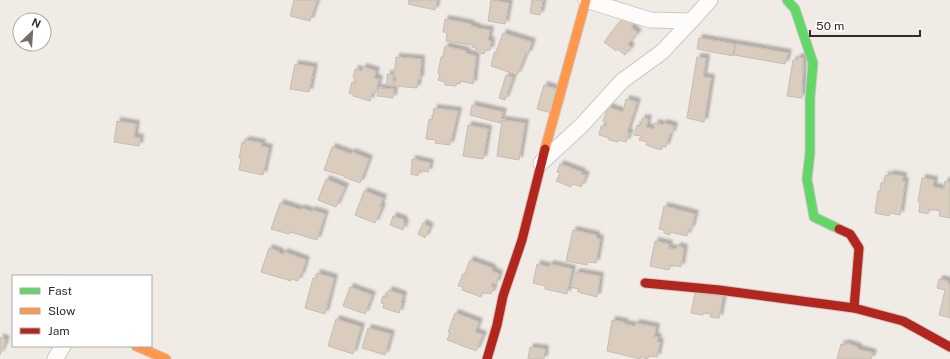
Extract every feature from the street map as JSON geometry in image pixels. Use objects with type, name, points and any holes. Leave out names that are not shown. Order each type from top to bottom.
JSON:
[{"type":"street","points":[[487,359],[497,325],[503,296],[522,240],[541,164],[586,0],[650,20],[691,21]]},
{"type":"street","points":[[541,164],[582,125],[622,81],[662,52],[710,0]]},
{"type":"street","points":[[787,0],[796,9],[813,63],[810,98],[810,153],[807,179],[814,217],[850,234],[859,248],[854,308]]},
{"type":"street","points":[[645,283],[719,290],[824,306],[854,308],[903,321],[950,347]]},
{"type":"street","points":[[55,359],[62,347]]},
{"type":"street","points":[[138,347],[166,359]]},
{"type":"building","points":[[294,0],[317,0],[310,21],[290,16]]},
{"type":"building","points":[[409,0],[437,0],[435,10],[408,4]]},
{"type":"building","points":[[491,0],[509,3],[505,24],[488,21]]},
{"type":"building","points":[[532,0],[543,0],[540,15],[530,13]]},
{"type":"building","points":[[627,13],[636,21],[631,27],[638,33],[628,44],[631,48],[625,55],[617,49],[616,51],[604,42]]},
{"type":"building","points":[[445,19],[471,24],[471,26],[477,27],[476,28],[490,30],[488,40],[491,41],[490,50],[485,50],[484,54],[476,52],[476,48],[472,47],[472,45],[446,41],[447,33],[443,32]]},
{"type":"building","points":[[503,33],[532,42],[528,54],[526,53],[517,75],[491,66],[494,53],[496,52]]},
{"type":"building","points":[[699,38],[735,44],[733,56],[697,49]]},
{"type":"building","points":[[736,44],[788,53],[785,64],[734,55]]},
{"type":"building","points":[[445,46],[466,51],[465,53],[476,56],[473,84],[460,81],[460,84],[457,83],[456,86],[445,85],[445,82],[438,80],[440,74],[438,73],[441,57],[443,57]]},
{"type":"building","points":[[396,57],[421,59],[420,79],[418,79],[417,88],[395,86],[396,77],[394,76]]},
{"type":"building","points":[[697,57],[706,58],[703,77],[711,78],[704,122],[687,118]]},
{"type":"building","points":[[798,57],[803,58],[802,98],[787,96],[793,60],[797,60]]},
{"type":"building","points":[[295,64],[314,67],[309,92],[290,89]]},
{"type":"building","points":[[363,67],[376,71],[374,78],[379,79],[375,94],[372,93],[370,101],[353,96],[353,94],[349,93],[352,82],[356,83],[356,80],[353,78],[355,69],[362,71]]},
{"type":"building","points":[[387,74],[393,75],[393,86],[387,85]]},
{"type":"building","points":[[506,75],[513,77],[505,100],[499,98]]},
{"type":"building","points":[[544,85],[562,91],[555,114],[537,109]]},
{"type":"building","points":[[378,88],[394,89],[393,98],[377,96]]},
{"type":"building","points":[[626,99],[637,102],[627,133],[630,133],[626,142],[609,140],[609,138],[599,135],[601,126],[606,126],[607,122],[603,121],[608,107],[623,112]]},
{"type":"building","points":[[472,105],[503,112],[500,123],[470,115]]},
{"type":"building","points":[[434,108],[458,111],[450,145],[435,143],[436,140],[426,139],[429,119],[432,120]]},
{"type":"building","points":[[642,118],[648,119],[646,127],[653,129],[655,123],[663,125],[664,123],[674,126],[672,134],[670,133],[666,147],[663,146],[661,150],[646,145],[647,142],[639,140],[641,136],[634,135],[637,125],[640,126]]},
{"type":"building","points":[[502,120],[525,123],[519,160],[497,156]]},
{"type":"building","points":[[117,121],[136,124],[134,137],[140,138],[139,146],[114,142]]},
{"type":"building","points":[[468,125],[488,129],[483,159],[463,156]]},
{"type":"building","points":[[245,140],[262,143],[261,146],[269,148],[263,175],[239,170],[241,159],[239,158],[242,142],[245,143]]},
{"type":"building","points":[[332,147],[351,154],[352,152],[369,159],[360,183],[324,170]]},
{"type":"building","points":[[412,159],[430,163],[428,172],[419,170],[418,176],[411,174]]},
{"type":"building","points":[[560,164],[582,172],[581,174],[586,175],[581,187],[573,184],[571,187],[556,181],[560,173],[557,172]]},
{"type":"building","points":[[890,174],[903,176],[902,181],[905,181],[900,215],[890,213],[889,216],[875,213],[878,191],[880,191],[881,183],[884,183],[885,175],[890,176]]},
{"type":"building","points":[[922,178],[934,180],[933,187],[944,189],[945,181],[950,182],[950,218],[939,216],[940,211],[929,209],[928,214],[919,212],[920,203],[918,202]]},
{"type":"building","points":[[326,179],[345,187],[336,207],[318,200]]},
{"type":"building","points":[[364,191],[383,198],[380,206],[382,207],[375,223],[355,215]]},
{"type":"building","points":[[280,203],[301,210],[301,208],[312,212],[312,210],[325,214],[317,240],[290,232],[289,234],[271,229]]},
{"type":"building","points":[[664,206],[695,214],[691,229],[689,229],[687,236],[670,232],[670,235],[664,233],[664,230],[659,229]]},
{"type":"building","points":[[393,216],[404,220],[403,223],[405,223],[403,230],[390,225]]},
{"type":"building","points":[[423,223],[430,227],[425,238],[418,234]]},
{"type":"building","points":[[573,230],[596,235],[596,238],[600,239],[596,263],[587,262],[587,265],[566,261]]},
{"type":"building","points":[[655,241],[669,244],[668,248],[677,249],[677,246],[684,248],[681,267],[670,265],[669,270],[650,266]]},
{"type":"building","points":[[269,248],[284,255],[284,252],[306,260],[298,281],[291,279],[291,281],[261,272]]},
{"type":"building","points":[[470,260],[492,268],[492,271],[499,274],[496,284],[492,283],[491,287],[494,287],[491,294],[482,292],[481,297],[462,290],[463,287],[458,286],[463,274],[465,275]]},
{"type":"building","points":[[537,264],[549,267],[550,264],[572,269],[567,294],[545,289],[545,286],[533,283]]},
{"type":"building","points":[[576,272],[600,276],[597,297],[578,292],[578,289],[571,287],[574,274],[576,274]]},
{"type":"building","points":[[317,273],[334,278],[325,314],[305,308],[313,278],[316,279]]},
{"type":"building","points":[[939,279],[948,281],[947,283],[950,284],[950,318],[939,315],[945,290],[937,288]]},
{"type":"building","points":[[350,287],[372,295],[365,314],[343,306]]},
{"type":"building","points":[[389,290],[403,295],[399,313],[383,308],[384,304],[381,303],[383,296],[386,297]]},
{"type":"building","points":[[695,293],[723,296],[719,318],[710,317],[711,314],[703,313],[703,315],[691,313]]},
{"type":"building","points":[[455,313],[479,322],[475,332],[483,335],[476,351],[447,340],[450,333],[448,332]]},
{"type":"building","points":[[336,319],[361,327],[353,354],[328,346]]},
{"type":"building","points":[[612,320],[635,326],[636,323],[656,327],[654,337],[658,337],[657,342],[660,342],[657,357],[648,356],[648,359],[640,357],[640,359],[607,351]]},
{"type":"building","points":[[368,328],[391,334],[385,355],[362,348]]},
{"type":"building","points":[[0,337],[6,340],[0,355]]},
{"type":"building","points":[[845,343],[858,347],[858,349],[873,353],[871,359],[837,359],[841,344],[845,345]]},
{"type":"building","points":[[530,347],[545,349],[544,359],[528,359]]},
{"type":"traffic: fast","points":[[787,0],[795,9],[813,63],[810,98],[810,153],[807,179],[814,217],[839,229]]},
{"type":"traffic: slow","points":[[545,149],[586,0]]},
{"type":"traffic: slow","points":[[138,347],[166,359]]},
{"type":"traffic: jam","points":[[487,359],[497,325],[503,296],[522,240],[545,149]]},
{"type":"traffic: jam","points":[[839,229],[850,234],[859,248],[854,308],[903,321],[950,347]]},
{"type":"traffic: jam","points":[[645,283],[719,290],[854,308]]}]
